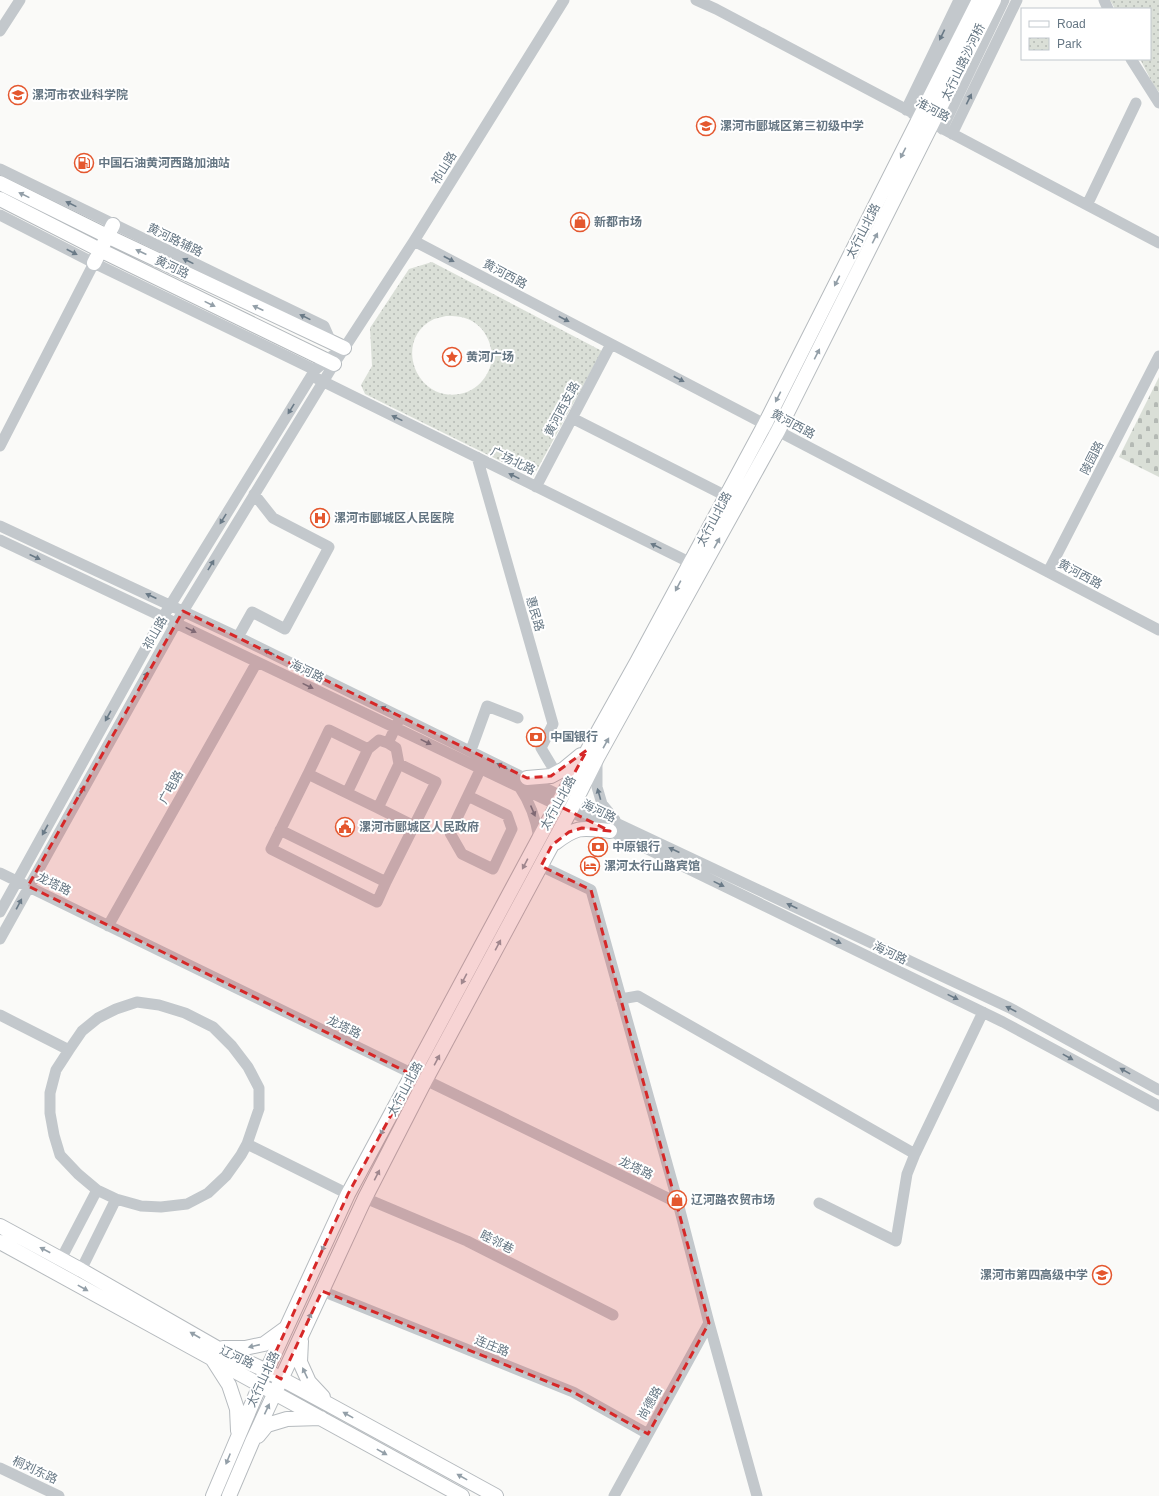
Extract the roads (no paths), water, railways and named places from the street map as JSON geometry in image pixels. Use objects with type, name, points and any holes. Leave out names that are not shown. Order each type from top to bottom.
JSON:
[{"type":"main road","name":"太行山路沙河桥","points":[[923,119],[980,0]]},
{"type":"main road","name":"太行山路沙河桥","points":[[923,119],[994,0]]},
{"type":"main road","name":"太行山北路","points":[[697,566],[726,496],[765,424],[923,119]]},
{"type":"main road","name":"太行山北路","points":[[229,1496],[252,1442],[419,1078],[539,838],[560,800],[592,754],[697,566],[778,432],[923,119]]},
{"type":"main road","name":"黄河路","points":[[0,183],[110,230],[344,348]]},
{"type":"main road","name":"黄河路","points":[[0,199],[97,256],[330,362]]},
{"type":"main road","points":[[97,256],[110,230]]},
{"type":"main road","name":"太行山北路","points":[[213,1496],[260,1385],[348,1194],[419,1078],[541,866],[573,807],[592,754]]},
{"type":"main road","points":[[523,783],[550,776],[592,754]]},
{"type":"main road","points":[[552,845],[569,832],[582,828],[614,828]]},
{"type":"main road","name":"辽河路","points":[[0,1226],[81,1270],[214,1353],[260,1385],[462,1496]]},
{"type":"main road","name":"辽河路","points":[[0,1242],[214,1353],[267,1372],[281,1379],[496,1496]]},
{"type":"main road","points":[[238,1435],[237,1409],[229,1385],[214,1353],[264,1344],[286,1328]]},
{"type":"main road","points":[[301,1335],[300,1362],[309,1382],[328,1404]]},
{"type":"main road","points":[[252,1442],[267,1425],[287,1419],[321,1418]]},
{"type":"street","points":[[0,31],[20,0]]},
{"type":"street","name":"祁山路","points":[[0,912],[163,617],[313,373],[330,362],[344,348],[414,241],[564,0]]},
{"type":"street","name":"淮河路","points":[[696,0],[716,9],[1159,242]]},
{"type":"street","points":[[923,119],[959,0]]},
{"type":"street","points":[[923,119],[970,0]]},
{"type":"street","points":[[923,119],[1004,0]]},
{"type":"street","points":[[952,134],[1017,0]]},
{"type":"street","points":[[1132,60],[1159,103]]},
{"type":"street","points":[[1087,205],[1136,103]]},
{"type":"street","points":[[0,169],[110,230]]},
{"type":"street","points":[[0,215],[97,256],[128,279],[313,373]]},
{"type":"street","name":"黄河西路","points":[[414,241],[1159,630]]},
{"type":"street","points":[[0,446],[97,256]]},
{"type":"street","name":"黄河西支路","points":[[536,486],[611,344]]},
{"type":"street","name":"陵园路","points":[[1048,572],[1159,356]]},
{"type":"street","name":"祁山路","points":[[0,939],[28,886],[176,623],[323,381],[330,362]]},
{"type":"street","name":"广场北路","points":[[313,373],[323,381],[697,566]]},
{"type":"street","points":[[572,418],[726,496]]},
{"type":"street","name":"惠民路","points":[[477,457],[553,724],[541,748],[556,773]]},
{"type":"street","points":[[238,636],[252,612],[284,629],[329,547],[273,518],[254,494]]},
{"type":"street","name":"海河路","points":[[0,526],[238,636],[471,750],[523,783]]},
{"type":"street","name":"海河路","points":[[0,540],[481,768],[523,783],[560,800],[983,1012],[1159,1106]]},
{"type":"street","name":"广电路","points":[[108,926],[257,662]]},
{"type":"street","points":[[471,750],[487,706],[518,718]]},
{"type":"street","points":[[388,743],[400,716]]},
{"type":"street","points":[[368,749],[329,730],[271,849],[377,902],[436,782],[399,764]]},
{"type":"street","points":[[347,793],[368,749],[379,740],[388,743],[396,748],[399,764],[378,808]]},
{"type":"street","points":[[592,754],[597,787],[602,804],[614,828]]},
{"type":"street","points":[[468,796],[507,816],[512,829],[493,868],[462,854],[450,832],[481,768]]},
{"type":"street","points":[[308,774],[414,826]]},
{"type":"street","points":[[523,783],[526,797],[535,817],[539,838]]},
{"type":"street","name":"海河路","points":[[614,828],[1010,1008],[1159,1090]]},
{"type":"street","points":[[280,830],[386,882]]},
{"type":"street","points":[[541,866],[591,890],[678,1203],[709,1323],[757,1496]]},
{"type":"street","name":"龙塔路","points":[[0,873],[678,1203]]},
{"type":"street","points":[[621,999],[638,996],[915,1154]]},
{"type":"street","points":[[137,1002],[159,1005],[185,1013],[213,1027],[232,1046],[248,1067],[259,1088],[259,1109],[247,1144],[226,1176],[208,1193],[187,1204],[161,1207],[141,1206],[116,1199],[97,1190],[78,1174],[60,1155],[54,1135],[50,1113],[50,1093],[56,1070],[69,1050],[82,1031],[98,1018],[116,1009],[137,1002]]},
{"type":"street","points":[[820,1203],[896,1241],[907,1174],[915,1154],[983,1012]]},
{"type":"street","points":[[0,1015],[69,1050]]},
{"type":"street","points":[[247,1144],[348,1194]]},
{"type":"street","points":[[62,1259],[97,1190]]},
{"type":"street","name":"睦邻巷","points":[[365,1198],[467,1241],[613,1315]]},
{"type":"street","points":[[81,1270],[116,1199]]},
{"type":"street","name":"连庄路","points":[[322,1291],[573,1392],[648,1434]]},
{"type":"street","name":"尚德路","points":[[614,1496],[709,1323]]},
{"type":"street","name":"桐刘东路","points":[[0,1468],[59,1496]]},
{"type":"place","name":"漯河市农业科学院","points":[[18,95]]},
{"type":"place","name":"漯河市郾城区第三初级中学","points":[[706,126]]},
{"type":"place","name":"中国石油黄河西路加油站","points":[[84,163]]},
{"type":"place","name":"新都市场","points":[[580,222]]},
{"type":"place","name":"黄河广场","points":[[452,357]]},
{"type":"place","name":"漯河市郾城区人民医院","points":[[320,518]]},
{"type":"place","name":"中国银行","points":[[536,737]]},
{"type":"place","name":"漯河市郾城区人民政府","points":[[345,827]]},
{"type":"place","name":"中原银行","points":[[598,847]]},
{"type":"place","name":"漯河太行山路宾馆","points":[[590,866]]},
{"type":"place","name":"辽河路农贸市场","points":[[677,1200]]},
{"type":"place","name":"漯河市第四高级中学","points":[[1102,1275]]}]
